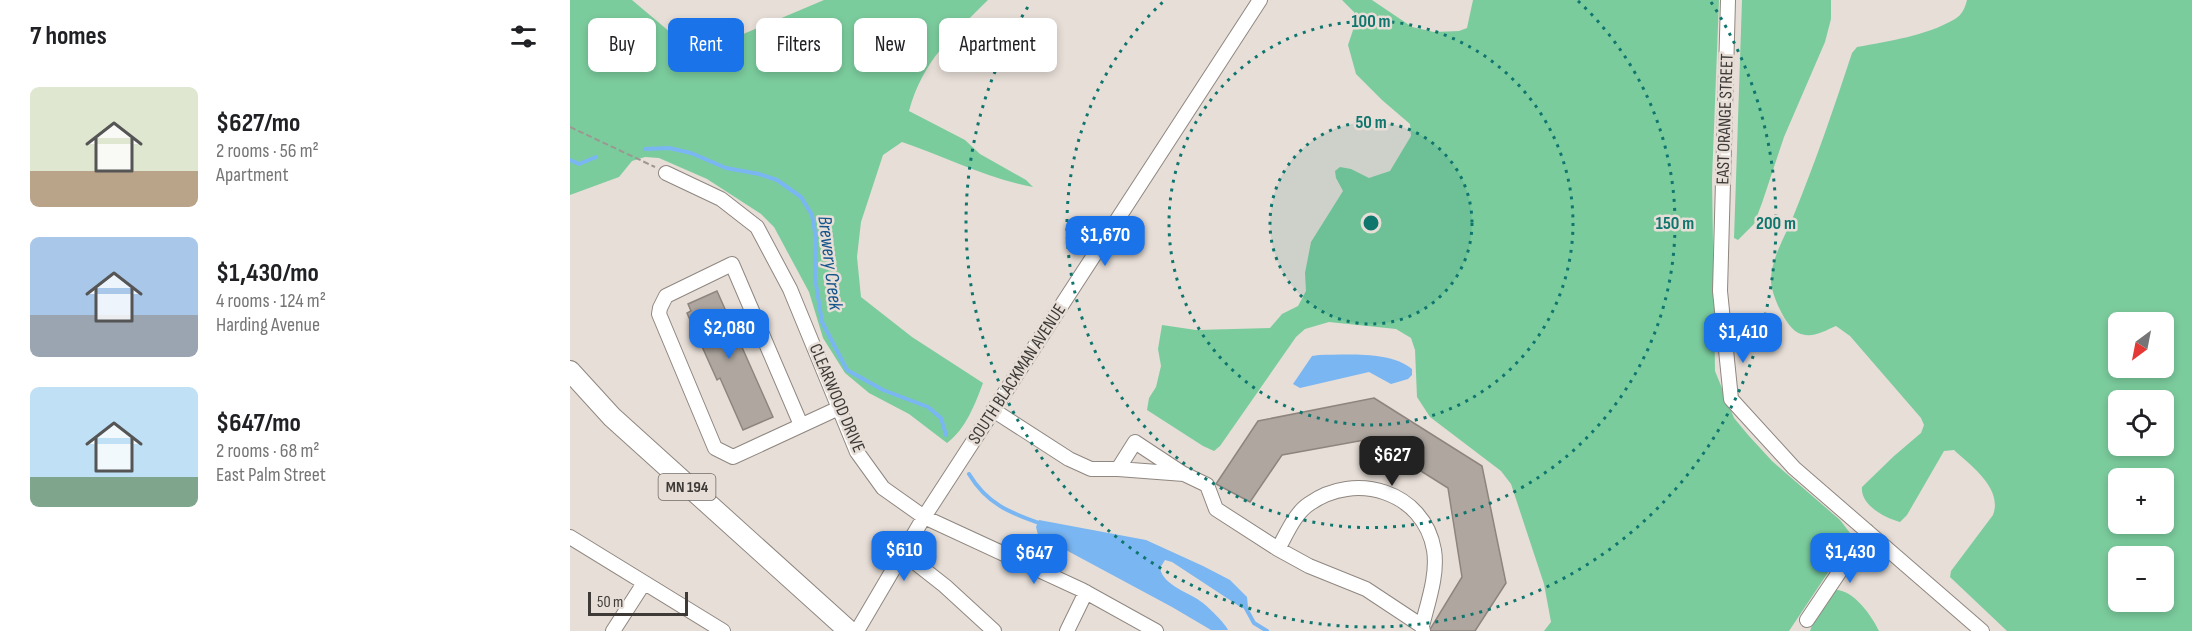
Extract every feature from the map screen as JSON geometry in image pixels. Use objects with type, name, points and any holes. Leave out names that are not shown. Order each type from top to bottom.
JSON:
[{"type":"highway","name":"MN 194","points":[[570,372],[612,417],[849,631]]},
{"type":"highway","name":"MN 194","points":[[570,386],[612,417]]},
{"type":"street","name":"SOUTH BLACKMAN AVENUE","points":[[857,631],[924,517],[1260,0]]},
{"type":"street","name":"EAST ORANGE STREET","points":[[1728,0],[1720,291],[1731,399],[1794,468],[1983,631]]},
{"type":"street","name":"CLEARWOOD DRIVE","points":[[666,172],[721,199],[757,227],[790,289],[857,452],[883,488],[924,517],[1086,592],[1156,631]]},
{"type":"street","points":[[801,426],[732,264],[666,296],[660,308],[660,314],[715,448],[733,457],[801,426],[839,408]]},
{"type":"street","points":[[993,410],[1068,459],[1091,469],[1184,474]]},
{"type":"street","points":[[1118,469],[1135,442],[1184,474],[1206,485],[1216,509],[1278,549],[1310,566],[1366,589],[1422,629],[1432,583],[1434,550],[1422,518],[1397,496],[1364,487],[1330,492],[1307,505],[1278,549]]},
{"type":"street","points":[[1807,620],[1867,531]]},
{"type":"street","points":[[570,537],[723,631]]},
{"type":"street","points":[[903,553],[945,586],[994,631]]},
{"type":"street","points":[[613,631],[644,583]]},
{"type":"street","points":[[1066,631],[1086,592]]},
{"type":"path","points":[[570,127],[666,172]]},
{"type":"green space","points":[[570,0],[632,0],[653,18],[588,18],[588,72],[656,72],[656,20],[668,30],[668,72],[744,72],[744,34],[756,29],[756,72],[842,72],[842,18],[781,18],[824,0],[988,0],[970,18],[939,18],[939,51],[927,69],[927,18],[854,18],[854,72],[925,72],[909,111],[965,140],[980,154],[1026,180],[1033,187],[983,173],[902,142],[883,155],[861,222],[857,257],[861,297],[912,337],[983,383],[960,431],[947,443],[909,414],[869,393],[845,373],[823,338],[809,292],[774,227],[761,214],[707,179],[659,158],[645,157],[632,161],[619,177],[570,195]]},
{"type":"green space","points":[[1342,0],[1372,0],[1412,27],[1434,32],[1459,31],[1467,28],[1473,0],[1719,0],[1712,179],[1715,371],[1734,418],[1749,436],[1772,461],[1840,520],[1850,533],[1841,553],[1789,631],[1544,631],[1551,622],[1544,584],[1511,484],[1501,471],[1430,417],[1417,397],[1415,350],[1411,338],[1396,329],[1329,322],[1305,329],[1296,337],[1220,446],[1214,451],[1147,410],[1161,366],[1158,349],[1162,325],[1196,330],[1270,328],[1282,314],[1298,306],[1306,291],[1305,273],[1311,242],[1343,191],[1335,171],[1340,167],[1351,169],[1369,178],[1390,171],[1411,136],[1410,124],[1356,74],[1348,45],[1354,27],[1354,12]]},
{"type":"green space","points":[[1742,0],[1831,0],[1831,19],[1825,42],[1784,137],[1754,224],[1738,240],[1734,238]]},
{"type":"green space","points":[[1967,0],[2192,0],[2192,631],[2007,631],[1950,577],[1951,571],[1993,515],[1994,496],[1984,478],[1954,450],[1944,451],[1907,515],[1900,522],[1881,514],[1869,505],[1862,494],[1862,487],[1921,433],[1924,425],[1921,418],[1850,336],[1836,326],[1819,333],[1801,334],[1785,319],[1774,294],[1771,281],[1776,256],[1809,176],[1852,53],[1857,47],[1932,30],[1955,19],[1963,11]]},
{"type":"green space","points":[[1835,590],[1842,591],[1855,599],[1867,611],[1879,631],[1810,631],[1817,612]]},
{"type":"water","points":[[1367,355],[1392,359],[1412,369],[1412,375],[1408,379],[1391,384],[1369,372],[1300,388],[1293,384],[1312,356]]},
{"type":"water","points":[[1039,520],[1146,540],[1230,580],[1247,597],[1248,607],[1242,608],[1172,562],[1165,560],[1160,568],[1166,580],[1203,603],[1228,630],[1211,630],[1038,535],[1036,527]]},
{"type":"building","points":[[717,291],[773,417],[743,430],[720,378],[717,380],[687,313],[691,311],[688,304]]},
{"type":"building","points":[[1374,398],[1482,466],[1506,583],[1475,631],[1429,631],[1462,577],[1448,488],[1370,439],[1282,455],[1250,502],[1216,484],[1258,421]]},
{"type":"waterway","name":"Brewery Creek","points":[[645,149],[669,148],[691,153],[726,168],[777,180],[801,197],[812,215],[816,238],[815,278],[822,322],[847,370],[883,390],[928,407],[941,418],[946,435]]},
{"type":"waterway","name":"Brewery Creek","points":[[570,160],[579,164],[596,157]]},
{"type":"waterway","name":"Brewery Creek","points":[[969,474],[984,493],[1000,506],[1042,524]]},
{"type":"waterway","name":"Brewery Creek","points":[[1243,603],[1254,623],[1267,631]]}]
